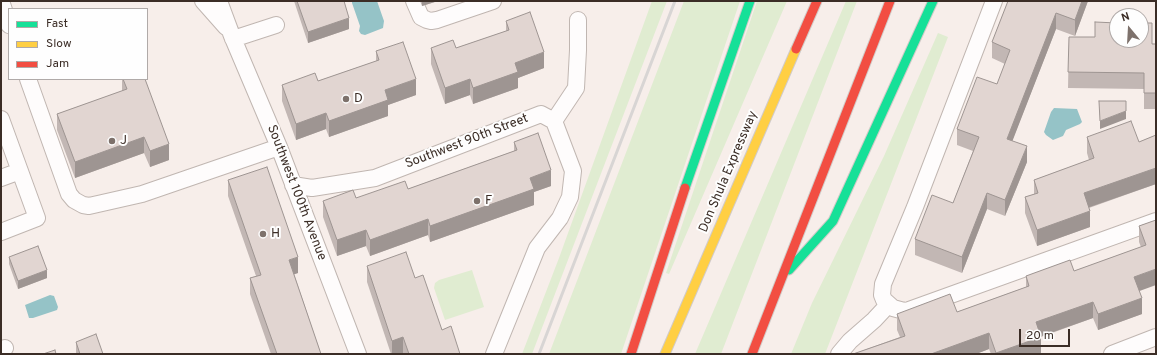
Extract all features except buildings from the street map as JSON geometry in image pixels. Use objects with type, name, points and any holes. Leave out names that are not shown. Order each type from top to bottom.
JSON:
[{"type":"highway","points":[[631,354],[683,194],[750,1]]},
{"type":"highway","name":"Don Shula Expressway","points":[[665,354],[817,1]]},
{"type":"highway","points":[[752,354],[890,1]]},
{"type":"highway","points":[[779,282],[833,221],[933,1]]},
{"type":"street","name":"Southwest 100th Avenue","points":[[203,1],[232,36]]},
{"type":"street","name":"Southwest 100th Avenue","points":[[219,1],[232,36],[279,147],[358,354]]},
{"type":"street","points":[[414,1],[422,17],[427,20],[431,20],[441,19],[493,1]]},
{"type":"street","points":[[994,1],[915,207],[883,284],[882,295],[888,305],[898,310],[909,310],[1156,221]]},
{"type":"street","points":[[1,2],[8,22]]},
{"type":"street","points":[[494,354],[536,248],[560,218],[570,197],[573,171],[554,121],[576,88],[578,20]]},
{"type":"street","points":[[232,36],[276,25]]},
{"type":"street","points":[[28,80],[69,194],[77,202],[83,205],[89,206],[142,194],[279,147]]},
{"type":"street","name":"Southwest 90th Street","points":[[293,185],[312,188],[375,178],[541,114],[554,121]]},
{"type":"street","points":[[1,119],[37,218],[1,232]]},
{"type":"street","points":[[1,178],[20,171]]},
{"type":"street","points":[[839,354],[850,341],[874,320],[888,305]]},
{"type":"street","points":[[1112,354],[1156,338]]},
{"type":"green space","points":[[652,1],[667,1],[532,354],[522,354],[559,258]]},
{"type":"green space","points":[[684,1],[740,1],[621,354],[549,354]]},
{"type":"green space","points":[[757,1],[787,1],[669,274],[666,273]]},
{"type":"green space","points":[[846,1],[857,1],[721,354],[695,354]]},
{"type":"green space","points":[[938,33],[948,37],[825,354],[791,354],[812,303],[884,156]]},
{"type":"green space","points":[[472,270],[484,307],[445,320],[434,288],[435,283],[439,280]]},
{"type":"water","points":[[352,1],[377,1],[384,21],[383,28],[365,35],[361,34]]},
{"type":"water","points":[[1054,108],[1077,109],[1082,122],[1066,130],[1063,136],[1053,140],[1044,132],[1051,112]]},
{"type":"water","points":[[50,295],[54,296],[58,307],[57,310],[29,318],[25,305]]},
{"type":"railway","points":[[539,354],[675,1]]},
{"type":"traffic: fast","points":[[685,188],[750,1]]},
{"type":"traffic: fast","points":[[789,270],[833,221],[933,1]]},
{"type":"traffic: slow","points":[[665,354],[796,49]]},
{"type":"traffic: jam","points":[[796,49],[817,1]]},
{"type":"traffic: jam","points":[[752,354],[890,1]]},
{"type":"traffic: jam","points":[[631,354],[685,188]]},
{"type":"place","name":"D","points":[[346,99]]},
{"type":"place","name":"J","points":[[112,141]]},
{"type":"place","name":"F","points":[[477,201]]},
{"type":"place","name":"H","points":[[263,234]]}]
